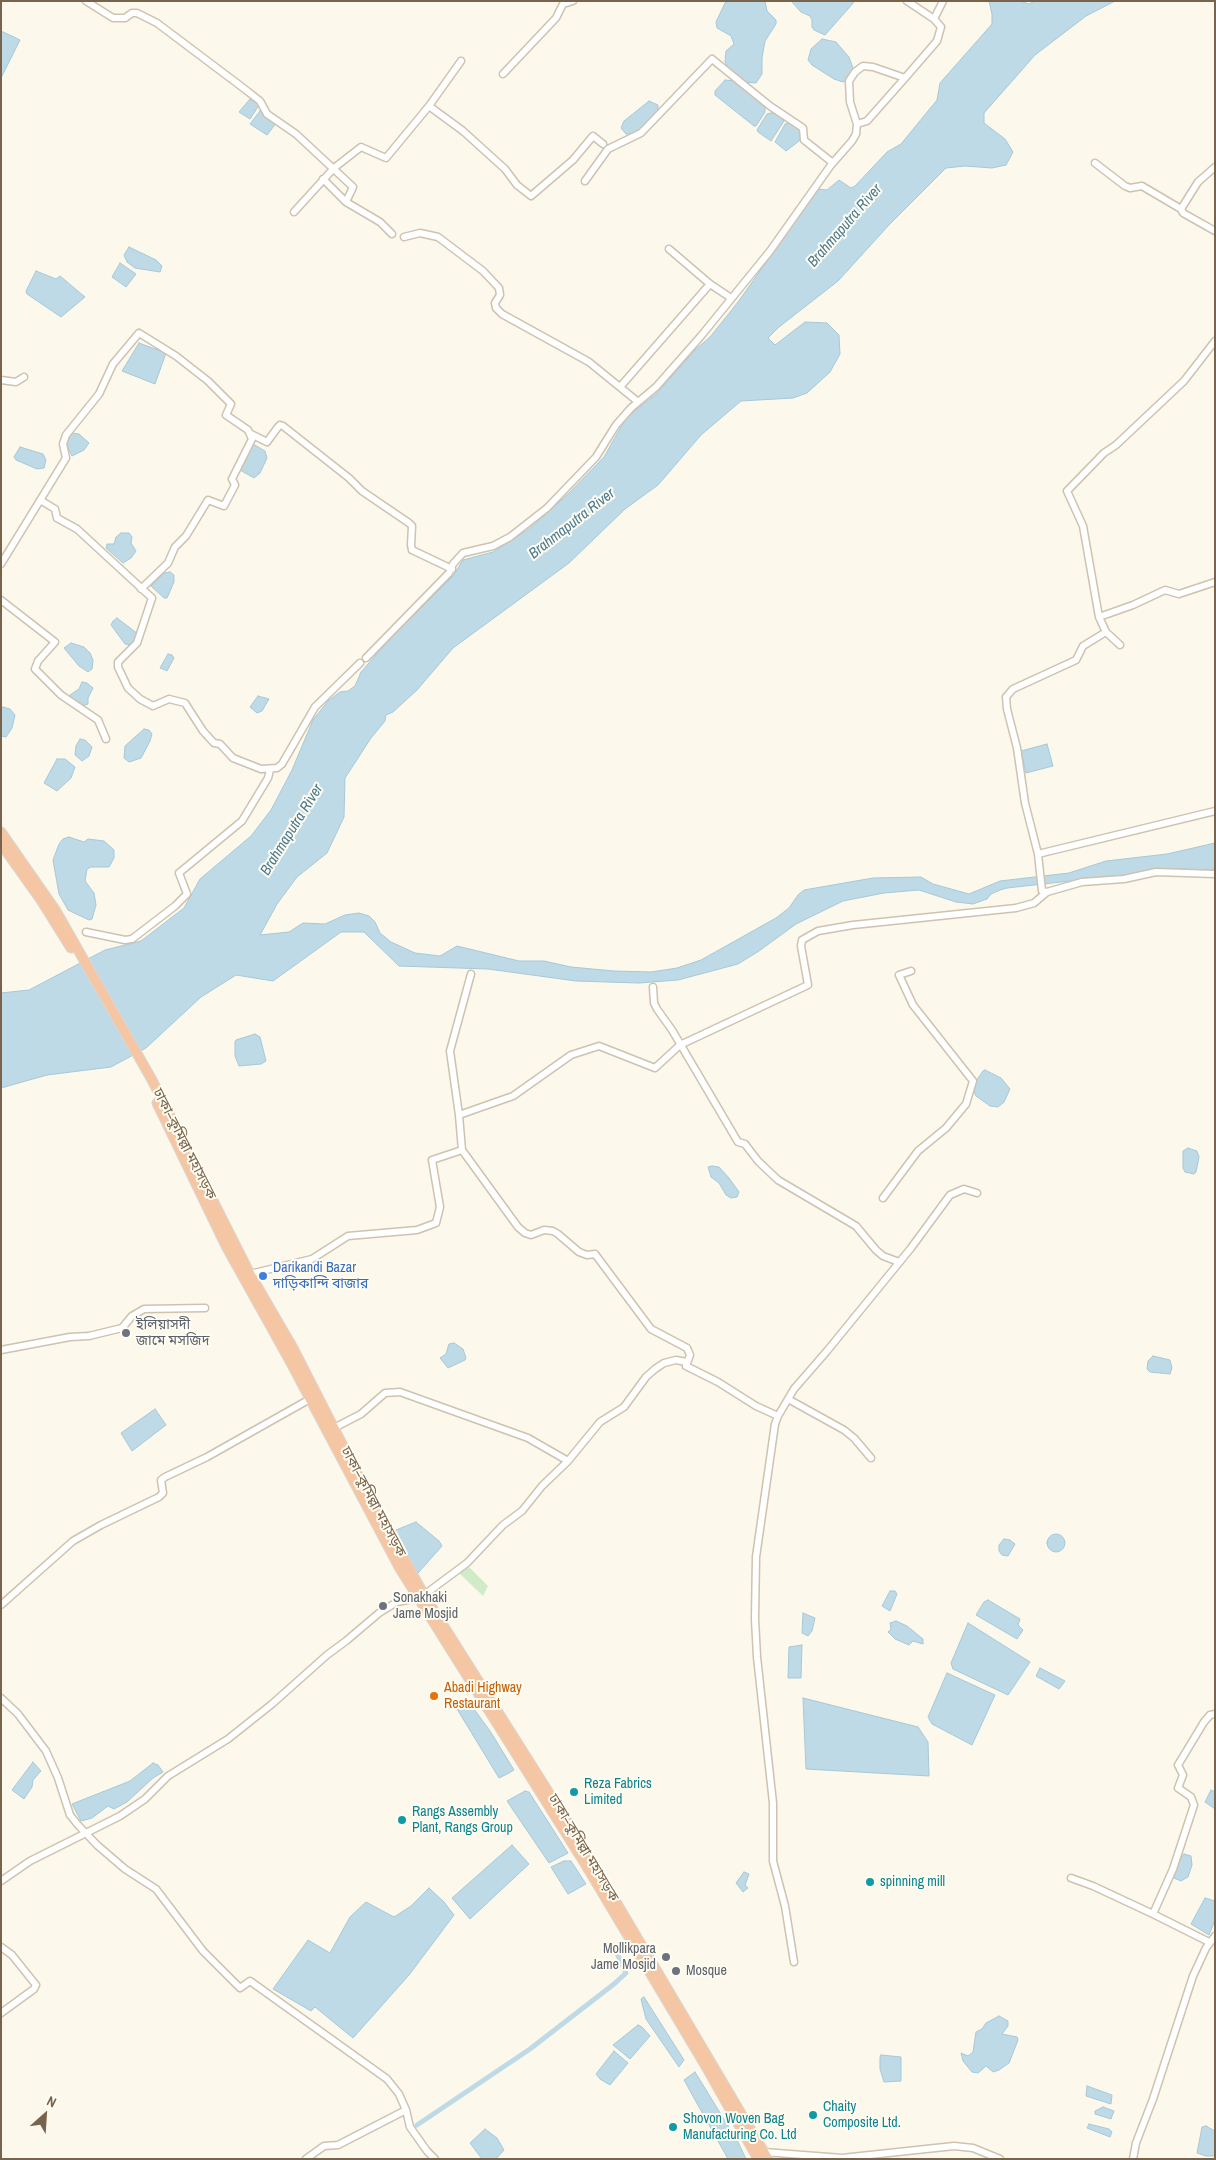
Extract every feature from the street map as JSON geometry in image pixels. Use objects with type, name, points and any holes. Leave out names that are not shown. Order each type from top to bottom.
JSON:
[{"type":"highway","name":"ঢাকা–কুমিল্লা মহাসড়ক","points":[[1,832],[32,873],[150,1081],[250,1274],[293,1348],[421,1596]]},
{"type":"highway","name":"ঢাকা–কুমিল্লা মহাসড়ক","points":[[1,844],[71,943]]},
{"type":"highway","name":"ঢাকা–কুমিল্লা মহাসড়ক","points":[[150,1081],[226,1246],[310,1398],[399,1566],[421,1596],[590,1858],[763,2156]]},
{"type":"street","points":[[86,1],[113,18],[125,18],[137,12],[157,23],[260,101],[267,114],[296,134],[353,187],[346,202]]},
{"type":"street","points":[[503,74],[556,18],[563,4],[573,1]]},
{"type":"street","points":[[857,124],[867,121],[939,38],[941,27],[934,19],[907,1]]},
{"type":"street","points":[[934,19],[943,1]]},
{"type":"street","points":[[294,212],[334,168],[361,147],[386,158],[429,106],[430,101],[461,60]]},
{"type":"street","points":[[585,181],[608,149],[641,133],[712,60],[770,106],[803,128],[804,140],[833,162]]},
{"type":"street","points":[[40,500],[55,509],[57,518],[77,529],[152,598],[137,643],[118,662],[118,667],[128,688],[140,699],[153,706],[169,699],[185,703],[214,743],[220,744],[234,758],[260,770],[270,770],[282,764],[315,707],[443,580],[463,553],[493,546],[510,537],[547,508],[596,457],[616,425],[637,401],[656,387],[681,360],[770,251],[833,162],[856,134],[857,124],[850,102],[850,81],[858,68],[873,67],[905,78]]},
{"type":"street","points":[[429,106],[463,131],[504,169],[517,185],[531,196],[573,160],[593,136],[602,144]]},
{"type":"street","points":[[1095,163],[1125,186],[1130,188],[1142,186],[1172,206],[1181,209],[1182,213],[1215,231]]},
{"type":"street","points":[[1181,209],[1198,182],[1215,167]]},
{"type":"street","points":[[323,179],[346,202],[380,222],[392,234]]},
{"type":"street","points":[[404,237],[420,233],[438,237],[483,271],[499,288],[500,295],[495,304],[502,314],[589,362],[637,401]]},
{"type":"street","points":[[669,249],[710,284],[731,298]]},
{"type":"street","points":[[620,387],[710,284]]},
{"type":"street","points":[[1,564],[66,458],[63,444],[66,435],[99,394],[113,364],[139,333],[176,356],[208,381],[230,404],[226,415],[251,434],[267,442],[280,425],[283,426],[349,478],[362,491],[410,523],[412,526],[412,550],[452,569]]},
{"type":"street","points":[[1120,645],[1106,632],[1099,617],[1083,526],[1067,491],[1104,454],[1184,381],[1215,341]]},
{"type":"street","points":[[1,380],[16,382],[24,377]]},
{"type":"street","points":[[141,589],[168,563],[175,547],[186,536],[208,500],[224,506],[235,485],[232,479],[252,438],[251,434]]},
{"type":"street","points":[[1099,617],[1133,605],[1165,590],[1180,594],[1215,582]]},
{"type":"street","points":[[1,600],[56,642],[38,661],[35,669],[61,695],[98,720],[106,739]]},
{"type":"street","points":[[1044,892],[1039,874],[1038,854],[1025,803],[1017,748],[1007,709],[1006,697],[1013,689],[1076,660],[1083,646],[1106,632]]},
{"type":"street","points":[[86,932],[125,940],[132,939],[174,906],[187,894],[178,873],[242,821],[268,778],[270,770]]},
{"type":"street","points":[[1038,854],[1215,811]]},
{"type":"street","points":[[459,1115],[513,1096],[571,1055],[599,1046],[655,1068],[680,1045],[808,985],[801,946],[802,940],[818,931],[853,925],[1016,908],[1034,903],[1044,892],[1082,882],[1124,879],[1156,872],[1215,874]]},
{"type":"street","points":[[883,1198],[918,1151],[946,1128],[966,1104],[973,1081],[913,1005],[899,975],[911,970]]},
{"type":"street","points":[[471,974],[450,1051],[462,1150],[518,1227],[525,1233],[531,1235],[544,1230],[553,1231],[579,1252],[587,1255],[595,1254],[651,1329],[687,1348],[690,1355],[686,1366],[718,1382],[756,1406],[778,1416]]},
{"type":"street","points":[[653,987],[654,1004],[672,1030],[738,1142],[745,1144],[778,1180],[856,1226],[876,1250],[884,1256],[899,1262]]},
{"type":"street","points":[[250,1274],[312,1259],[348,1236],[416,1230],[436,1223],[440,1207],[432,1160],[462,1150]]},
{"type":"street","points":[[794,1962],[785,1906],[773,1861],[773,1803],[757,1657],[755,1619],[756,1557],[764,1510],[772,1440],[778,1416],[794,1388],[828,1351],[923,1234],[950,1196],[964,1189],[978,1193]]},
{"type":"street","points":[[1,1350],[70,1337],[89,1336],[122,1328],[132,1316],[144,1309],[205,1308]]},
{"type":"street","points":[[1,1881],[30,1862],[85,1832],[120,1816],[145,1799],[168,1776],[228,1739],[272,1704],[326,1655],[346,1642],[379,1613],[397,1602],[421,1596],[467,1563],[504,1525],[522,1510],[542,1486],[568,1461],[600,1422],[624,1407],[646,1377],[664,1363],[676,1360],[686,1362]]},
{"type":"street","points":[[334,1428],[361,1414],[385,1393],[400,1392],[528,1438],[568,1461]]},
{"type":"street","points":[[1,1606],[73,1541],[101,1524],[159,1497],[162,1493],[161,1480],[165,1477],[207,1457],[310,1398]]},
{"type":"street","points":[[788,1399],[844,1430],[854,1438],[871,1458]]},
{"type":"street","points":[[1,1698],[18,1714],[46,1751],[58,1778],[70,1815],[97,1846],[125,1869],[156,1889],[203,1950],[240,1988],[250,1981],[387,2079],[399,2094],[410,2126],[427,2151],[435,2159]]},
{"type":"street","points":[[1153,1914],[1173,1869],[1194,1805],[1191,1797],[1178,1788],[1183,1775],[1178,1765],[1204,1722],[1210,1715],[1215,1714]]},
{"type":"street","points":[[1071,1878],[1093,1886],[1209,1942]]},
{"type":"street","points":[[1133,2159],[1136,2142],[1153,2099],[1193,1976],[1209,1942],[1215,1936]]},
{"type":"street","points":[[1,1947],[12,1955],[36,1985],[34,1989],[1,2013]]},
{"type":"street","points":[[306,2159],[324,2146],[338,2145],[406,2110]]},
{"type":"street","points":[[763,2156],[842,2158],[954,2146],[973,2148],[1000,2159]]},
{"type":"green space","points":[[469,1567],[488,1586],[483,1596],[459,1573]]},
{"type":"water","points":[[726,1],[765,1],[767,11],[776,20],[776,24],[765,41],[762,74],[756,83],[743,82],[731,72],[725,62],[726,51],[734,44],[731,36],[717,28],[716,22]]},
{"type":"water","points":[[791,1],[855,1],[825,35],[814,30],[810,16],[801,12]]},
{"type":"water","name":"Brahmaputra River","points":[[989,1],[1020,1],[1029,4],[1035,1],[1115,1],[1086,16],[1035,55],[984,113],[984,123],[1005,139],[1013,152],[1006,165],[992,168],[965,166],[946,168],[888,226],[838,281],[779,327],[768,338],[775,345],[805,322],[827,323],[839,335],[840,354],[830,372],[807,393],[793,398],[741,401],[701,435],[658,485],[625,509],[569,563],[453,648],[417,690],[393,712],[386,715],[385,721],[371,738],[345,778],[344,817],[327,853],[297,877],[277,904],[260,935],[289,932],[303,923],[325,924],[345,915],[359,913],[369,916],[375,922],[380,933],[391,942],[415,953],[440,956],[457,946],[519,961],[544,961],[571,967],[614,971],[651,972],[677,968],[701,960],[776,918],[789,908],[804,890],[873,878],[921,877],[933,884],[969,894],[1000,881],[1069,873],[1106,861],[1167,854],[1215,843],[1215,870],[1178,869],[1007,888],[973,904],[956,902],[919,890],[884,893],[843,901],[796,924],[738,964],[678,980],[639,983],[576,981],[488,969],[399,966],[364,932],[341,932],[273,981],[236,975],[201,997],[146,1048],[111,1067],[47,1075],[1,1088],[1,993],[29,990],[105,950],[141,941],[184,908],[200,879],[251,836],[271,810],[292,770],[313,720],[328,701],[340,692],[348,691],[355,686],[361,672],[391,638],[453,576],[463,560],[493,552],[529,529],[569,493],[604,457],[626,418],[656,394],[695,350],[710,337],[738,302],[818,189],[827,190],[839,180],[851,188],[855,186],[887,152],[901,144],[937,100],[940,83],[992,24]]},
{"type":"water","points":[[1,31],[20,40],[1,78]]},
{"type":"water","points":[[822,39],[836,42],[849,57],[853,68],[849,79],[843,82],[834,79],[812,65],[808,60],[811,49]]},
{"type":"water","points":[[725,80],[735,81],[765,107],[765,112],[756,126],[715,95],[715,91]]},
{"type":"water","points":[[250,99],[259,105],[250,119],[239,112]]},
{"type":"water","points":[[649,101],[658,105],[658,112],[635,134],[626,134],[621,128],[624,121]]},
{"type":"water","points":[[260,111],[277,122],[267,135],[250,124]]},
{"type":"water","points":[[767,114],[777,114],[784,121],[771,141],[757,130]]},
{"type":"water","points":[[791,123],[801,131],[801,134],[799,141],[786,151],[775,142],[785,124]]},
{"type":"water","points":[[129,247],[156,260],[162,266],[160,272],[135,268],[127,262],[124,255]]},
{"type":"water","points":[[120,263],[136,274],[126,287],[112,277]]},
{"type":"water","points":[[36,271],[56,279],[60,276],[85,297],[61,317],[27,294],[26,291]]},
{"type":"water","points":[[139,343],[166,353],[155,384],[122,371]]},
{"type":"water","points":[[71,433],[79,434],[89,443],[84,450],[72,456],[66,444]]},
{"type":"water","points":[[253,444],[265,451],[267,458],[260,473],[254,478],[240,470]]},
{"type":"water","points":[[20,447],[43,454],[46,460],[44,468],[37,469],[16,460],[14,457]]},
{"type":"water","points":[[121,533],[129,533],[132,537],[131,543],[136,551],[131,558],[123,563],[106,548],[107,544],[114,544],[116,537]]},
{"type":"water","points":[[170,572],[174,575],[174,582],[167,598],[164,598],[151,586],[164,573]]},
{"type":"water","points":[[117,618],[138,634],[132,645],[125,644],[111,625]]},
{"type":"water","points":[[71,643],[84,647],[90,653],[93,660],[92,669],[88,672],[79,666],[64,648]]},
{"type":"water","points":[[168,654],[174,658],[167,671],[160,668]]},
{"type":"water","points":[[82,682],[87,683],[93,688],[88,698],[88,704],[80,707],[70,699],[70,695],[79,689]]},
{"type":"water","points":[[258,696],[269,699],[262,711],[257,713],[250,707]]},
{"type":"water","points":[[3,707],[10,709],[15,715],[12,728],[6,737],[1,736],[1,709]]},
{"type":"water","points":[[144,729],[149,730],[152,734],[150,741],[141,758],[129,762],[124,758],[125,746]]},
{"type":"water","points":[[80,739],[85,740],[92,747],[89,756],[82,761],[75,755],[76,746]]},
{"type":"water","points":[[1047,744],[1053,766],[1026,773],[1021,751]]},
{"type":"water","points":[[57,759],[65,759],[75,767],[71,778],[57,791],[44,783]]},
{"type":"water","points":[[69,837],[84,842],[88,839],[104,841],[114,850],[114,858],[109,867],[91,867],[87,869],[85,881],[94,893],[96,905],[92,919],[89,920],[68,910],[59,894],[53,860],[59,844],[63,839]]},
{"type":"water","points":[[255,1034],[260,1037],[266,1061],[261,1064],[239,1066],[235,1056],[236,1040]]},
{"type":"water","points":[[985,1070],[1001,1078],[1010,1089],[1004,1102],[998,1107],[990,1106],[976,1096],[974,1092],[976,1081]]},
{"type":"water","points":[[1188,1148],[1197,1151],[1199,1157],[1194,1174],[1185,1172],[1183,1168],[1183,1151]]},
{"type":"water","points":[[708,1167],[719,1167],[729,1178],[739,1192],[737,1197],[731,1198],[726,1195],[719,1183],[711,1177]]},
{"type":"water","points":[[454,1343],[463,1349],[466,1358],[448,1368],[440,1358],[446,1354],[449,1344]]},
{"type":"water","points":[[1153,1356],[1170,1360],[1172,1368],[1170,1374],[1150,1372],[1147,1369],[1148,1361]]},
{"type":"water","points":[[155,1409],[166,1425],[132,1451],[121,1433]]},
{"type":"water","points":[[416,1522],[439,1541],[442,1546],[418,1573],[391,1532]]},
{"type":"water","points":[[1056,1534],[1062,1537],[1065,1543],[1062,1549],[1056,1552],[1050,1549],[1047,1543],[1050,1537]]},
{"type":"water","points":[[1004,1539],[1010,1540],[1015,1544],[1008,1556],[1002,1555],[999,1551],[999,1545]]},
{"type":"water","points":[[890,1591],[895,1591],[897,1594],[890,1611],[882,1606]]},
{"type":"water","points":[[988,1600],[1020,1619],[1018,1625],[1023,1630],[1017,1639],[976,1615],[984,1602]]},
{"type":"water","points":[[803,1613],[815,1618],[812,1631],[808,1636],[802,1633]]},
{"type":"water","points":[[896,1621],[907,1626],[923,1639],[923,1644],[913,1641],[909,1645],[895,1639],[888,1632],[891,1629],[890,1623]]},
{"type":"water","points":[[968,1623],[1030,1662],[1008,1695],[953,1669],[951,1663]]},
{"type":"water","points":[[802,1645],[801,1678],[788,1678],[789,1647]]},
{"type":"water","points":[[1040,1668],[1065,1681],[1059,1689],[1036,1676]]},
{"type":"water","points":[[947,1673],[995,1695],[972,1745],[932,1724],[928,1717]]},
{"type":"water","points":[[803,1698],[918,1727],[928,1742],[929,1776],[806,1769]]},
{"type":"water","points":[[471,1705],[490,1731],[514,1770],[499,1778],[457,1709]]},
{"type":"water","points":[[33,1762],[41,1771],[33,1780],[32,1787],[24,1799],[12,1790]]},
{"type":"water","points":[[153,1763],[158,1765],[163,1772],[153,1778],[127,1802],[114,1809],[108,1806],[92,1818],[81,1821],[72,1804],[130,1781]]},
{"type":"water","points":[[1211,1790],[1215,1792],[1215,1809],[1205,1802]]},
{"type":"water","points":[[525,1791],[529,1792],[568,1853],[549,1863],[507,1801]]},
{"type":"water","points":[[512,1845],[529,1864],[470,1919],[452,1898]]},
{"type":"water","points":[[1184,1854],[1191,1856],[1192,1865],[1188,1877],[1181,1881],[1174,1878],[1174,1873],[1178,1862]]},
{"type":"water","points":[[564,1861],[571,1861],[586,1884],[568,1894],[551,1867]]},
{"type":"water","points":[[744,1872],[749,1874],[745,1885],[748,1888],[743,1892],[736,1883]]},
{"type":"water","points":[[429,1888],[454,1915],[409,1975],[353,2038],[315,2007],[311,2011],[273,1989],[308,1940],[330,1953],[350,1917],[366,1902],[394,1917],[411,1906]]},
{"type":"water","points":[[1205,1898],[1215,1901],[1215,1920],[1209,1935],[1191,1924]]},
{"type":"water","points":[[644,1997],[684,2060],[679,2067],[646,2019],[641,1999]]},
{"type":"water","points":[[999,2016],[1008,2021],[1008,2026],[1002,2034],[1017,2037],[1018,2040],[1009,2063],[993,2072],[986,2066],[978,2073],[972,2072],[963,2061],[961,2053],[968,2056],[973,2052],[976,2032],[982,2029],[986,2023]]},
{"type":"water","points":[[638,2025],[650,2036],[630,2059],[613,2045]]},
{"type":"water","points":[[614,2051],[628,2063],[610,2085],[596,2074]]},
{"type":"water","points":[[881,2055],[901,2057],[901,2081],[884,2082],[880,2069]]},
{"type":"water","points":[[695,2072],[738,2142],[746,2159],[728,2159],[684,2080]]},
{"type":"water","points":[[1087,2086],[1112,2095],[1111,2104],[1086,2096]]},
{"type":"water","points":[[1103,2107],[1114,2111],[1111,2119],[1095,2114],[1095,2111]]},
{"type":"water","points":[[1089,2124],[1109,2129],[1112,2132],[1110,2137],[1087,2128]]},
{"type":"water","points":[[1206,2126],[1215,2131],[1215,2156],[1197,2153],[1202,2127]]},
{"type":"water","points":[[485,2129],[497,2138],[504,2150],[496,2159],[482,2159],[470,2143]]},
{"type":"waterway","points":[[417,2125],[530,2049],[614,1984],[626,1973],[618,1956]]},
{"type":"place","name":"Darikandi Bazar দাড়িকান্দি বাজার","points":[[263,1276]]},
{"type":"place","name":"ইলিয়াসদী জামে মসজিদ","points":[[126,1333]]},
{"type":"place","name":"Sonakhaki Jame Mosjid","points":[[383,1606]]},
{"type":"place","name":"Abadi Highway Restaurant","points":[[434,1696]]},
{"type":"place","name":"Reza Fabrics Limited","points":[[574,1792]]},
{"type":"place","name":"Rangs Assembly Plant, Rangs Group","points":[[402,1820]]},
{"type":"place","name":"spinning mill","points":[[870,1882]]},
{"type":"place","name":"Mollikpara Jame Mosjid","points":[[666,1957]]},
{"type":"place","name":"Mosque","points":[[676,1971]]},
{"type":"place","name":"Chaity Composite Ltd.","points":[[813,2115]]},
{"type":"place","name":"Shovon Woven Bag Manufacturing Co. Ltd","points":[[673,2127]]}]
